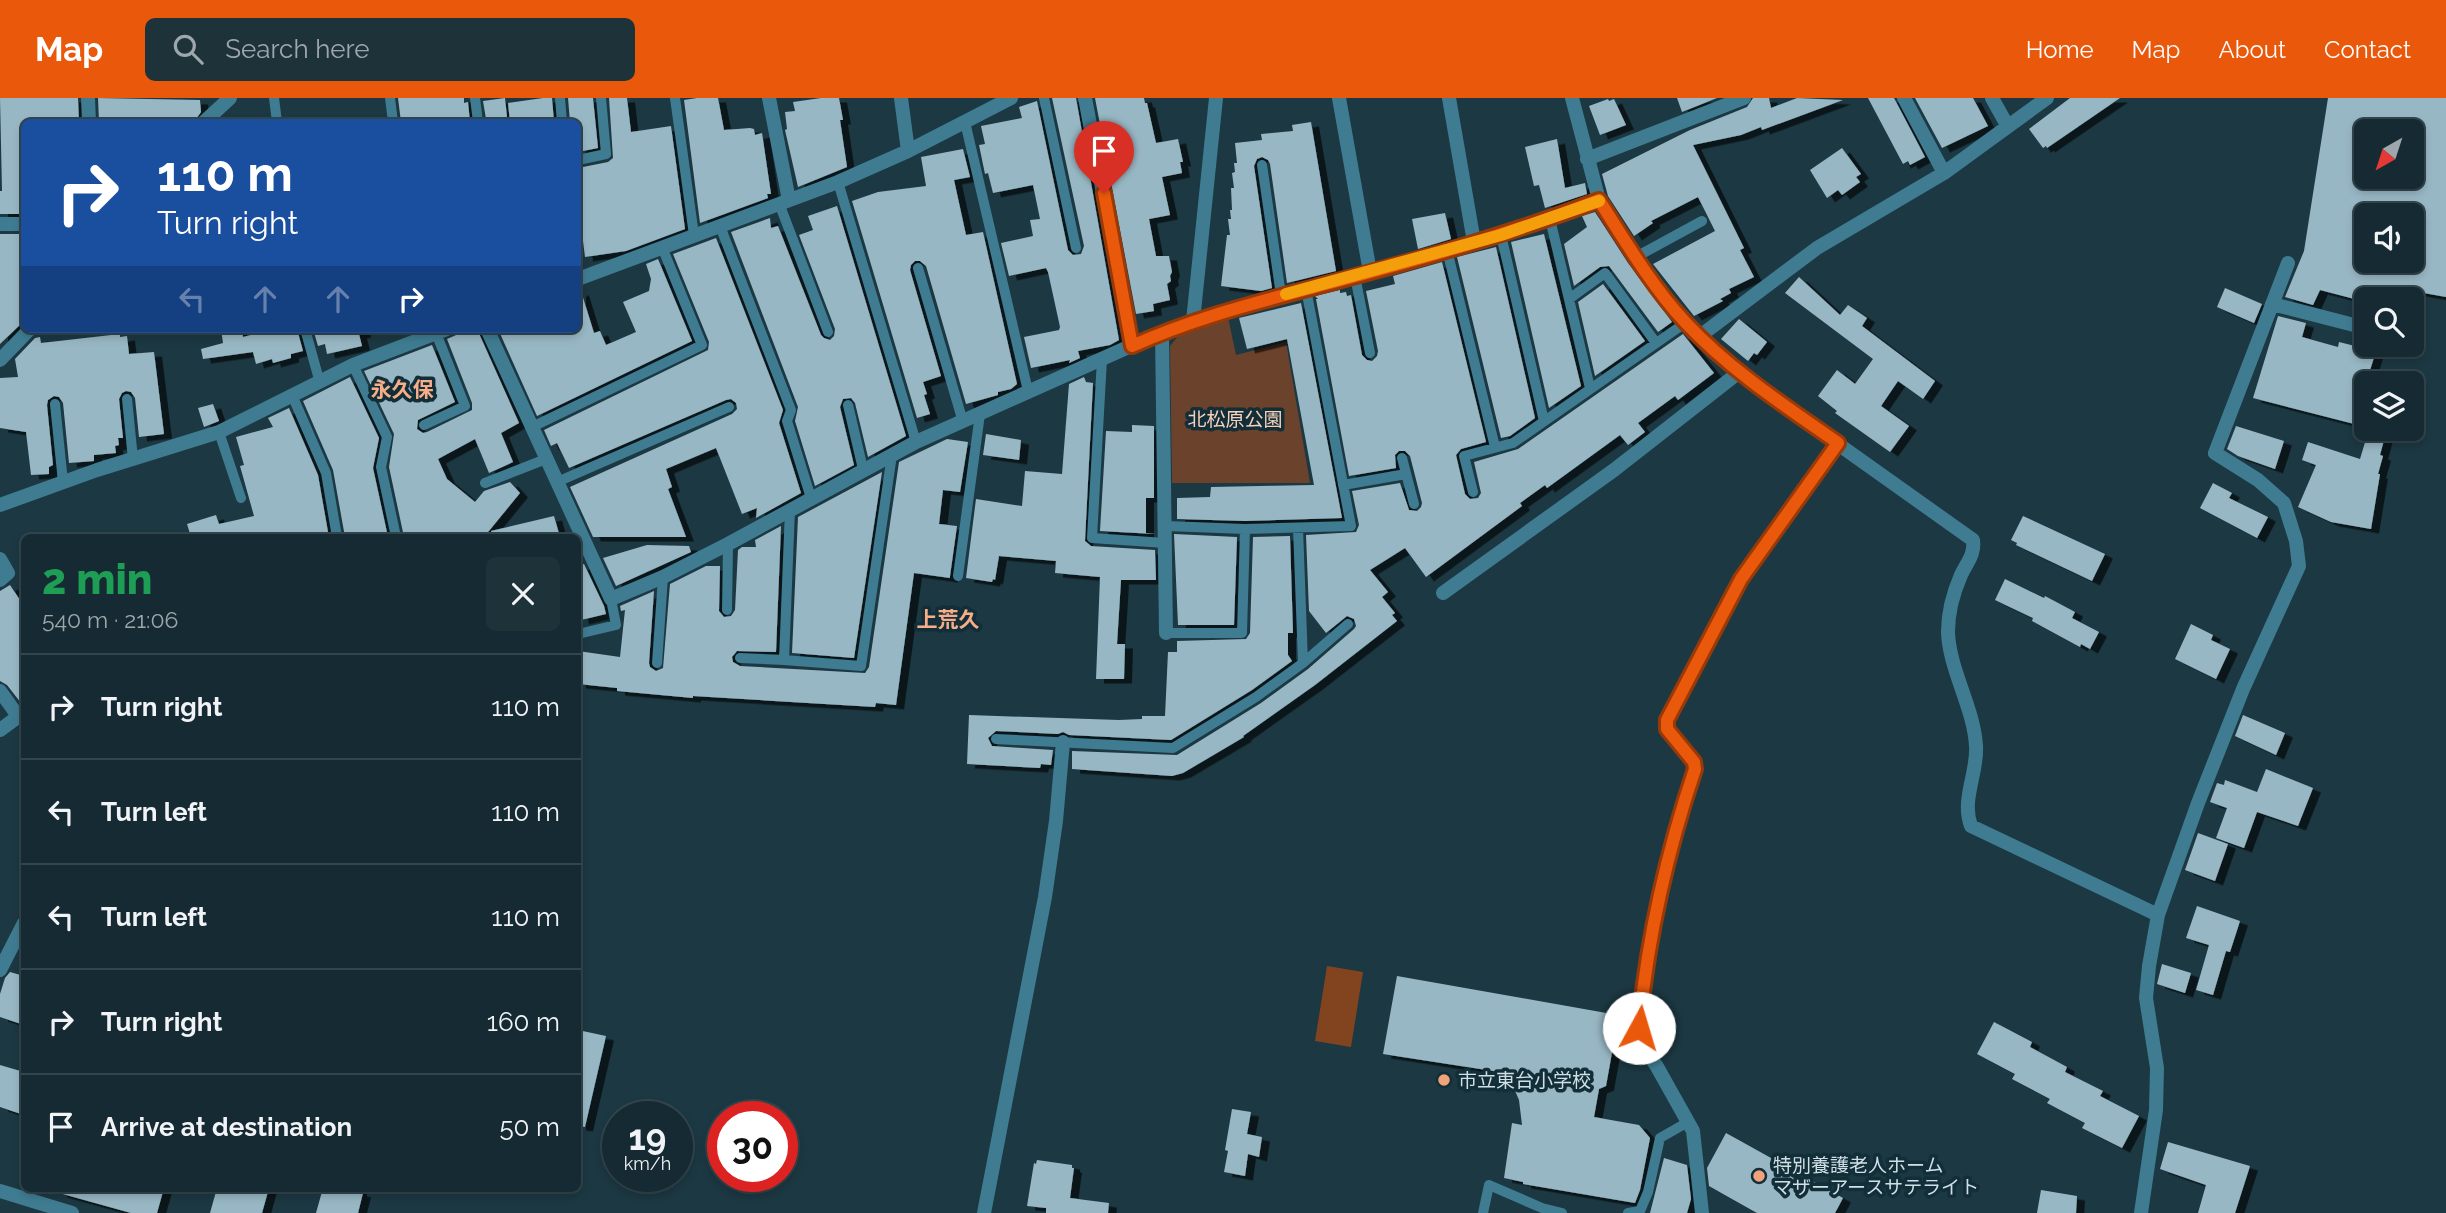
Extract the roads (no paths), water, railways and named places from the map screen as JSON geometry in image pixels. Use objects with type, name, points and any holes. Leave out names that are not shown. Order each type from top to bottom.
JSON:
[{"type":"street","points":[[88,98],[89,119]]},
{"type":"street","points":[[207,119],[230,98]]},
{"type":"street","points":[[769,98],[784,202]]},
{"type":"street","points":[[901,98],[908,152]]},
{"type":"street","points":[[581,278],[784,202],[908,152],[965,122],[990,103],[1011,98]]},
{"type":"street","points":[[1085,98],[1132,346]]},
{"type":"street","points":[[1193,321],[1216,98]]},
{"type":"street","points":[[1339,98],[1370,272]]},
{"type":"street","points":[[1449,98],[1474,242]]},
{"type":"street","points":[[1572,98],[1599,200],[1636,257],[1685,323],[1738,373],[1973,540],[1974,551],[1961,576],[1951,605],[1948,633],[1963,695],[1974,726],[1977,750],[1968,803],[1971,826],[2158,915]]},
{"type":"street","points":[[1587,159],[1720,102],[1744,98]]},
{"type":"street","points":[[1904,98],[1944,173]]},
{"type":"street","points":[[1993,98],[2007,125]]},
{"type":"street","points":[[1700,336],[1817,248],[1944,173],[2047,98]]},
{"type":"street","points":[[582,548],[611,599],[663,577],[728,544],[916,442],[1162,332],[1281,295],[1501,235],[1599,200]]},
{"type":"street","points":[[0,224],[21,224]]},
{"type":"street","points":[[2141,1213],[2156,1110],[2157,1068],[2146,998],[2158,915],[2243,689],[2300,566],[2296,541],[2284,503],[2258,480],[2215,453],[2288,263]]},
{"type":"street","points":[[2272,304],[2354,325]]},
{"type":"street","points":[[1162,332],[1166,633]]},
{"type":"street","points":[[0,360],[26,333]]},
{"type":"street","points":[[0,505],[219,432],[353,365],[436,333]]},
{"type":"street","points":[[489,333],[547,459],[577,534]]},
{"type":"street","points":[[1443,593],[1614,470],[1738,373]]},
{"type":"street","points":[[0,559],[8,573],[0,580]]},
{"type":"street","points":[[0,691],[21,714],[0,730]]},
{"type":"street","points":[[984,1213],[1045,897],[1056,821],[1063,742]]},
{"type":"street","points":[[1658,907],[1641,998],[1639,1028],[1645,1051],[1656,1065],[1693,1131],[1702,1213]]},
{"type":"street","points":[[0,970],[21,929]]},
{"type":"street","points":[[0,1191],[72,1213]]},
{"type":"lane","points":[[274,98],[277,119]]},
{"type":"lane","points":[[390,98],[393,119]]},
{"type":"lane","points":[[475,98],[478,119]]},
{"type":"lane","points":[[560,98],[562,119]]},
{"type":"lane","points":[[581,159],[606,153],[601,98]]},
{"type":"lane","points":[[675,98],[694,235]]},
{"type":"lane","points":[[1044,98],[1076,247]]},
{"type":"lane","points":[[965,122],[1028,391]]},
{"type":"lane","points":[[1262,165],[1281,295]]},
{"type":"lane","points":[[838,181],[916,442]]},
{"type":"lane","points":[[784,202],[828,332]]},
{"type":"lane","points":[[1550,219],[1590,388]]},
{"type":"lane","points":[[1636,257],[1702,221]]},
{"type":"lane","points":[[720,226],[792,410],[787,422],[811,498]]},
{"type":"lane","points":[[1501,235],[1544,421]]},
{"type":"lane","points":[[532,427],[702,345],[662,247]]},
{"type":"lane","points":[[1447,250],[1495,447]]},
{"type":"lane","points":[[918,268],[963,422]]},
{"type":"lane","points":[[1569,299],[1605,273],[1656,343]]},
{"type":"lane","points":[[1355,276],[1370,353]]},
{"type":"lane","points":[[1166,526],[1245,529],[1351,526],[1306,289]]},
{"type":"lane","points":[[1473,492],[1464,456],[1513,443],[1685,323]]},
{"type":"lane","points":[[306,333],[320,383]]},
{"type":"lane","points":[[424,425],[465,406],[442,333]]},
{"type":"lane","points":[[1102,359],[1092,538],[1165,542]]},
{"type":"lane","points":[[353,365],[387,437],[381,467],[395,534]]},
{"type":"lane","points":[[292,395],[326,473],[336,534]]},
{"type":"lane","points":[[127,399],[133,459]]},
{"type":"lane","points":[[55,404],[63,482]]},
{"type":"lane","points":[[848,405],[863,469]]},
{"type":"lane","points":[[557,482],[729,407]]},
{"type":"lane","points":[[958,576],[980,414]]},
{"type":"lane","points":[[219,432],[241,498]]},
{"type":"lane","points":[[1658,907],[1672,845],[1695,769],[1694,762],[1667,729],[1667,720],[1741,579],[1838,443]]},
{"type":"lane","points":[[740,657],[861,666],[892,455]]},
{"type":"lane","points":[[1402,458],[1414,505]]},
{"type":"lane","points":[[485,483],[547,459]]},
{"type":"lane","points":[[1343,485],[1406,474]]},
{"type":"lane","points":[[784,660],[790,509]]},
{"type":"lane","points":[[1298,528],[1303,663]]},
{"type":"lane","points":[[1166,633],[1242,633],[1245,529]]},
{"type":"lane","points":[[727,610],[728,544]]},
{"type":"lane","points":[[657,663],[663,577]]},
{"type":"lane","points":[[581,633],[615,625],[611,599]]},
{"type":"lane","points":[[996,739],[1173,748],[1256,697],[1303,663],[1348,624]]},
{"type":"lane","points":[[1628,1213],[1640,1211],[1648,1192],[1660,1138],[1688,1122]]},
{"type":"lane","points":[[1483,1213],[1489,1185],[1542,1208],[1562,1213]]},
{"type":"place","name":"市立東台小学校","points":[[1444,1080]]},
{"type":"place","name":"特別養護老人ホーム マザーアースサテライト","points":[[1759,1176]]},
{"type":"district","name":"永久保","points":[[402,390]]},
{"type":"district","name":"上荒久","points":[[948,620]]},
{"type":"park label","name":"北松原公園","points":[[1235,419]]}]
